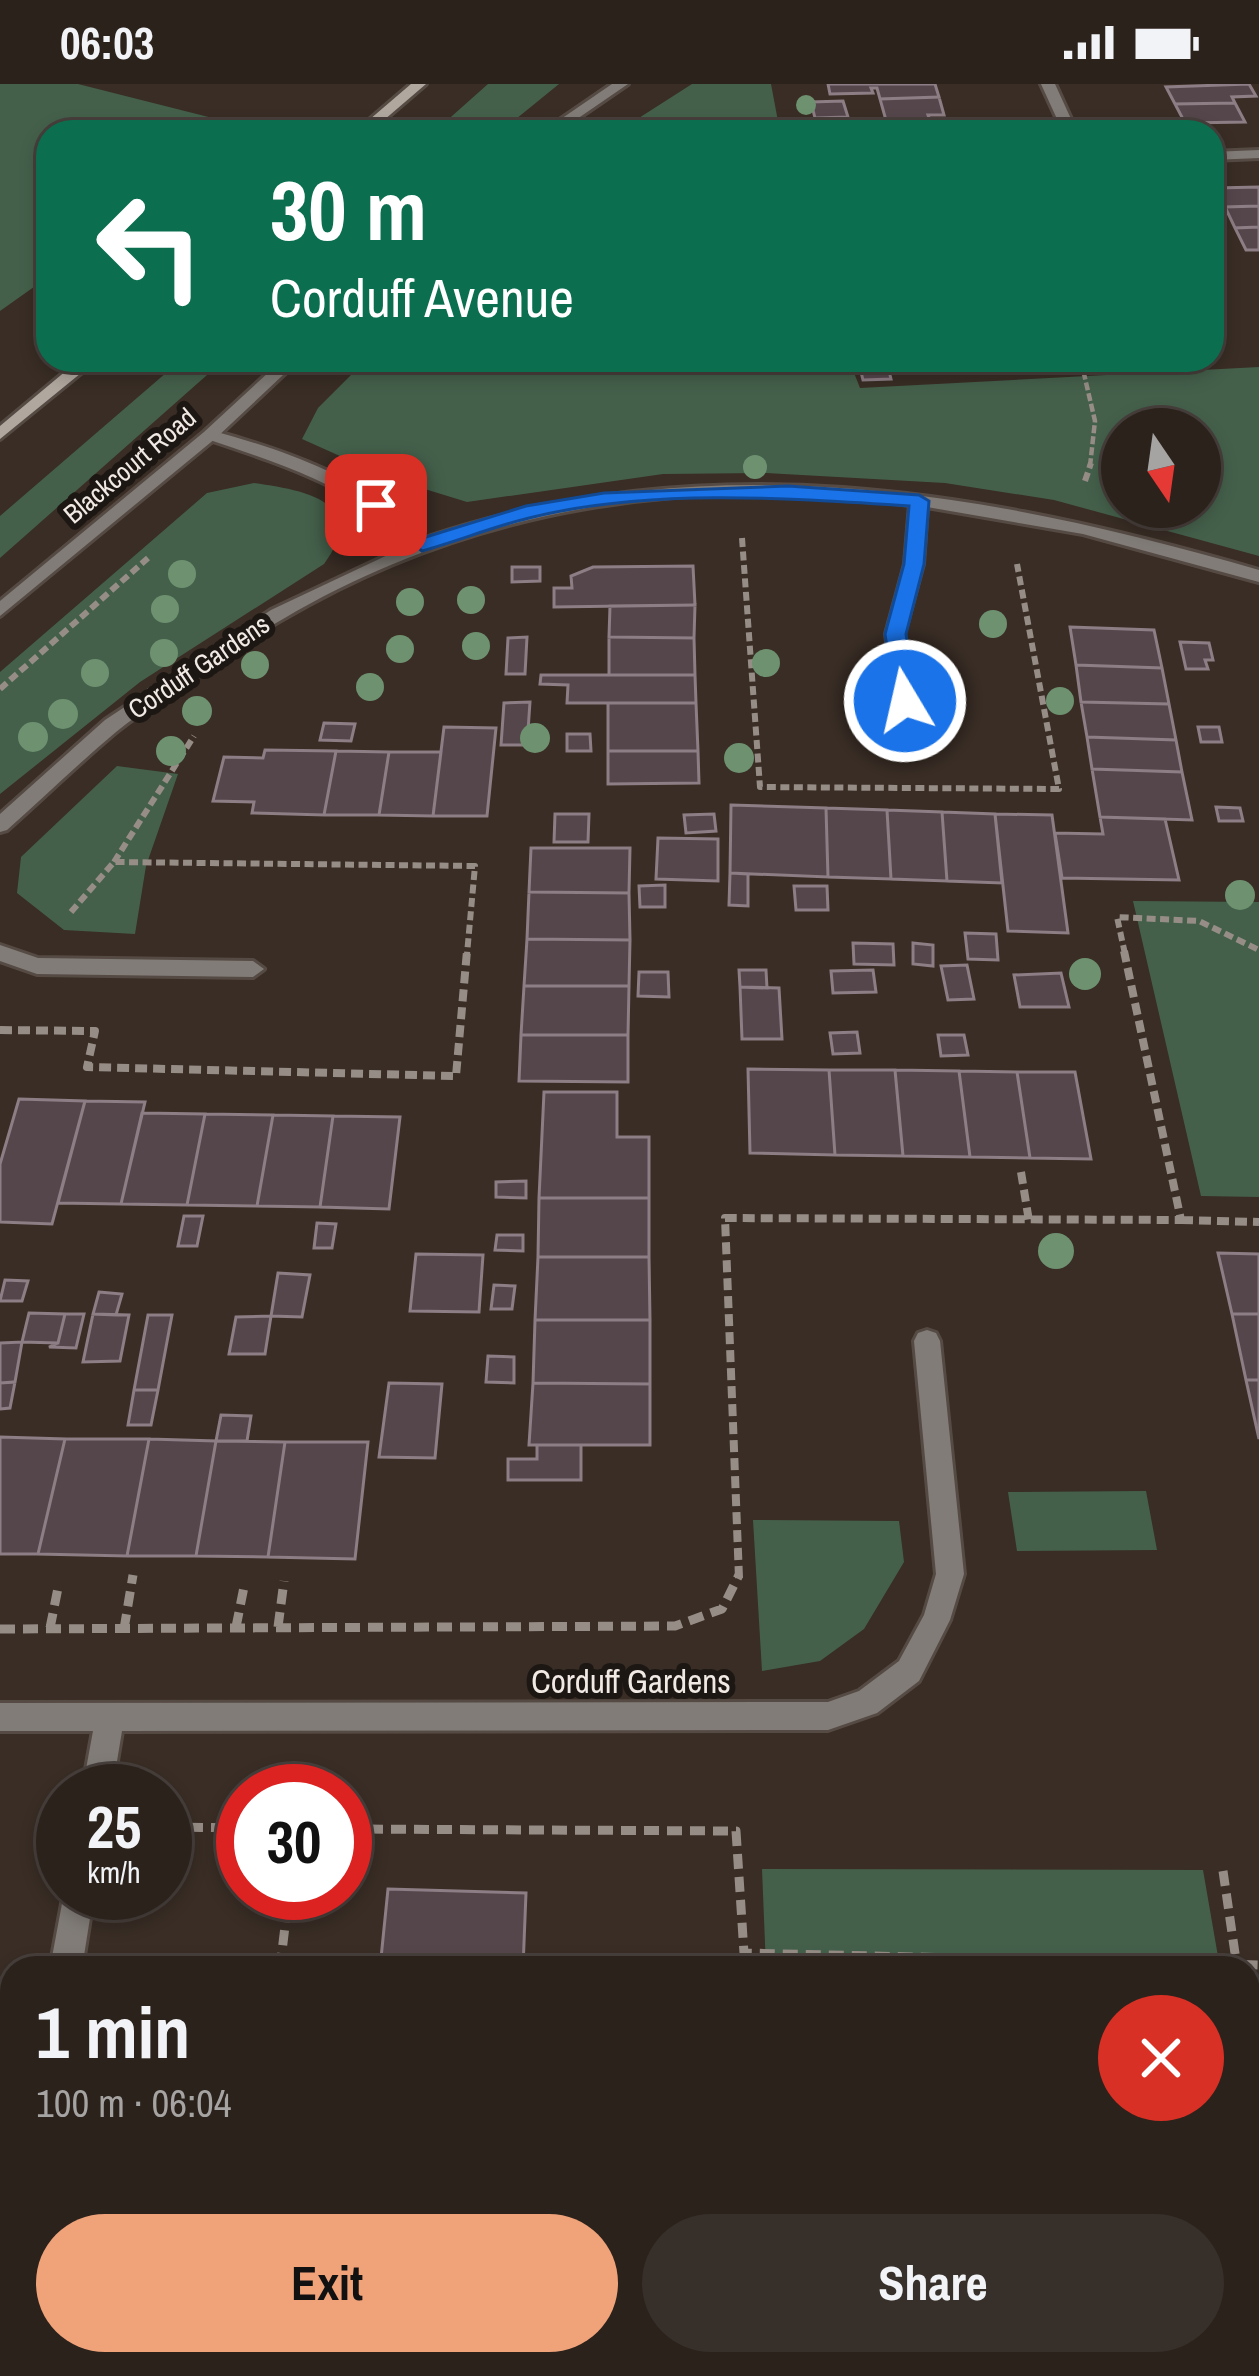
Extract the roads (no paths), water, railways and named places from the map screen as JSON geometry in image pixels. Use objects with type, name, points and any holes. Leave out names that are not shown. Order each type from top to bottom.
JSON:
[{"type":"main road","points":[[376,120],[418,84]]},
{"type":"main road","points":[[0,434],[75,372]]},
{"type":"street","points":[[567,120],[621,84]]},
{"type":"street","points":[[1048,84],[1064,120]]},
{"type":"street","points":[[1224,155],[1259,154]]},
{"type":"street","name":"Blackcourt Road","points":[[0,610],[210,435],[278,372]]},
{"type":"street","points":[[210,435],[334,482],[403,522],[422,545]]},
{"type":"street","name":"Corduff Gardens","points":[[0,825],[112,725],[277,614],[422,545],[526,512],[604,499],[788,492],[919,501],[1107,532],[1259,576]]},
{"type":"street","points":[[905,701],[895,634],[914,554],[919,501]]},
{"type":"street","points":[[0,953],[37,966],[254,969]]},
{"type":"street","name":"Corduff Gardens","points":[[0,1717],[828,1716],[867,1703],[909,1670],[936,1620],[950,1574],[927,1341]]},
{"type":"street","points":[[102,1764],[110,1719]]},
{"type":"street","points":[[68,1956],[74,1920]]}]
